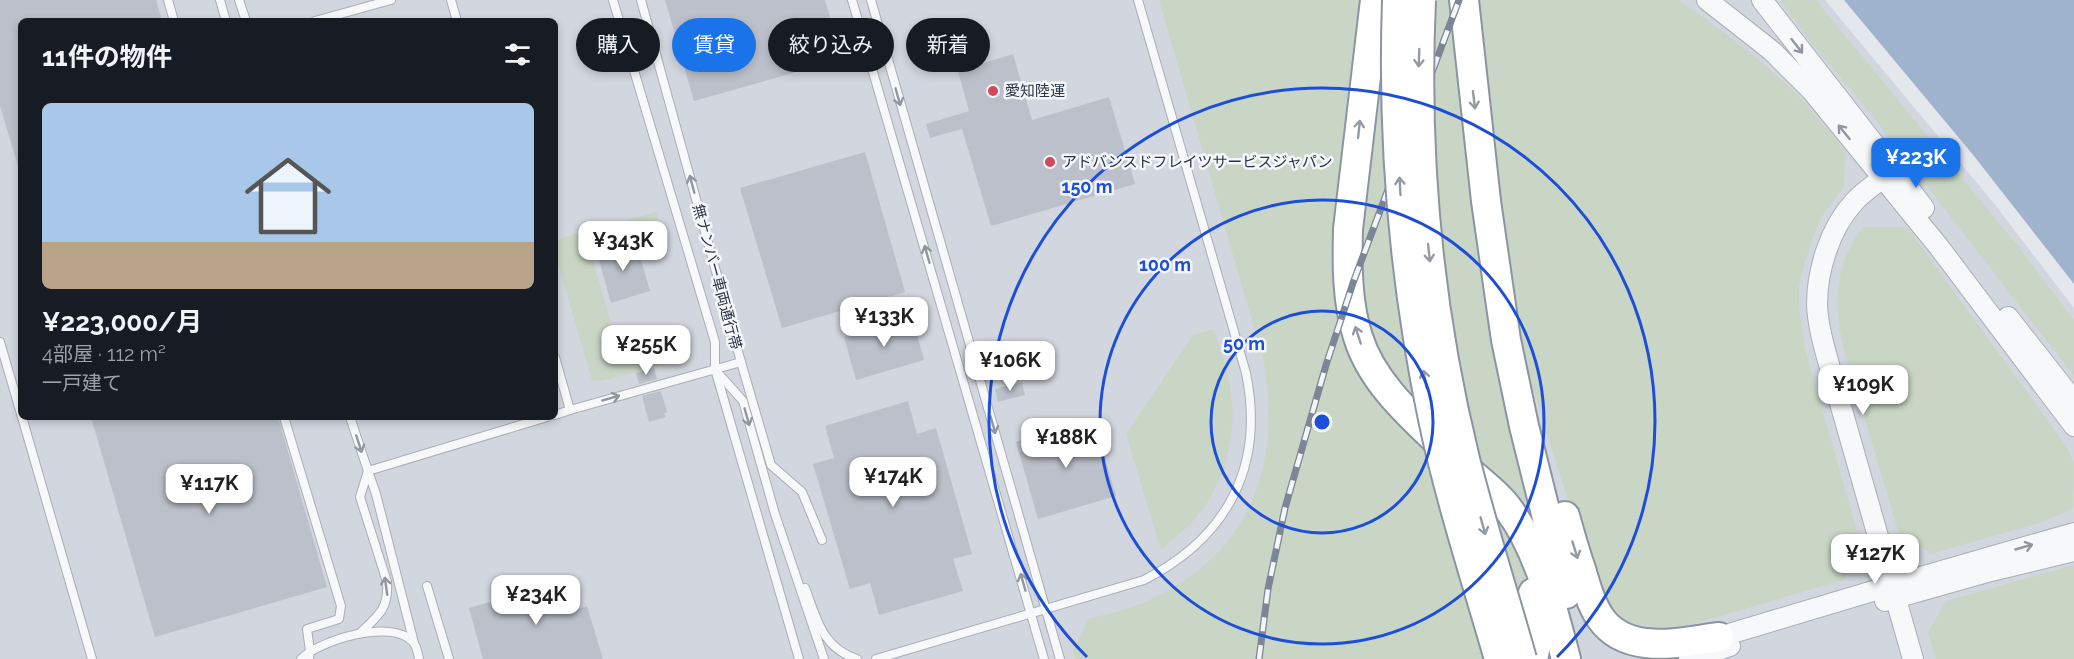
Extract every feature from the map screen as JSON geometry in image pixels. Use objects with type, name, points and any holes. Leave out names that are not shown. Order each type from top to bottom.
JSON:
[{"type":"highway","points":[[1375,0],[1348,229],[1347,261],[1352,314],[1358,339],[1368,361],[1389,391],[1470,473],[1494,501],[1510,526],[1530,576],[1535,606],[1537,645],[1533,659]]},
{"type":"highway","points":[[1397,0],[1395,51],[1400,193],[1421,358],[1454,502],[1499,659]]},
{"type":"highway","points":[[1421,0],[1418,72],[1420,142],[1423,196],[1434,297],[1443,353],[1465,457],[1522,659]]},
{"type":"highway","points":[[1464,0],[1473,95],[1506,340],[1524,426],[1560,573],[1585,659]]},
{"type":"highway","points":[[1493,251],[1539,438],[1591,603],[1600,619],[1614,632],[1628,639],[1645,643],[1662,644],[1719,637]]},
{"type":"highway","points":[[1470,473],[1492,490],[1506,506],[1528,542],[1540,569],[1566,659]]},
{"type":"highway","points":[[1454,502],[1469,588],[1488,659]]},
{"type":"street","points":[[1707,0],[1772,51],[1812,91],[1939,247],[2074,426]]},
{"type":"street","points":[[1761,0],[2074,401]]},
{"type":"street","points":[[1882,178],[1855,202],[1835,231],[1821,270],[1819,326],[1914,659]]},
{"type":"street","points":[[2053,538],[2074,525]]},
{"type":"street","points":[[1689,659],[2074,533]]},
{"type":"street","points":[[1646,659],[1719,637],[1894,592],[2074,551]]},
{"type":"lane","points":[[168,0],[173,18]]},
{"type":"lane","points":[[220,0],[225,18]]},
{"type":"lane","points":[[239,0],[245,18]]},
{"type":"lane","points":[[326,18],[392,0]]},
{"type":"lane","points":[[451,0],[456,18]]},
{"type":"lane","points":[[613,0],[715,342],[715,369],[799,659]]},
{"type":"lane","name":"無ナンバー車両通行帯","points":[[641,0],[771,465],[802,492],[822,540]]},
{"type":"lane","points":[[852,0],[1044,659]]},
{"type":"lane","points":[[871,0],[1060,659]]},
{"type":"lane","points":[[876,659],[1144,580],[1171,566],[1196,546],[1218,521],[1232,498],[1241,476],[1249,449],[1252,400],[1138,0]]},
{"type":"lane","points":[[0,342],[18,405]]},
{"type":"lane","points":[[558,414],[741,362]]},
{"type":"lane","points":[[558,368],[570,410]]},
{"type":"lane","points":[[715,369],[743,400],[775,514],[824,659]]},
{"type":"lane","points":[[22,420],[92,659]]},
{"type":"lane","points":[[285,420],[341,606],[339,619],[307,629],[310,655]]},
{"type":"lane","points":[[351,420],[376,494],[419,659]]},
{"type":"lane","points":[[368,471],[537,420]]},
{"type":"lane","points":[[301,659],[360,633],[386,606],[387,582],[360,497],[368,471]]},
{"type":"lane","points":[[775,514],[829,643],[857,659]]},
{"type":"lane","points":[[427,586],[449,659]]},
{"type":"lane","points":[[360,633],[392,631],[414,643]]},
{"type":"shaded area","points":[[0,0],[1825,0],[1996,206],[2074,308],[2074,659],[0,659]]},
{"type":"green space","points":[[1159,0],[1679,0],[1769,68],[1807,105],[1846,151],[1844,187],[1822,216],[1812,240],[1799,286],[1799,308],[1805,348],[1862,549],[1843,580],[1676,629],[1632,624],[1620,618],[1604,604],[1596,590],[1529,376],[1510,301],[1542,524],[1528,531],[1489,505],[1512,543],[1524,574],[1526,602],[1522,659],[1075,659],[1073,651],[1088,619],[1138,605],[1181,583],[1210,560],[1233,534],[1250,505],[1262,473],[1267,438],[1268,401],[1264,362]]},
{"type":"green space","points":[[1780,0],[1816,0],[2017,245],[2074,320],[2074,376],[1866,108],[1809,40]]},
{"type":"green space","points":[[656,212],[661,229],[590,250],[623,365],[693,345],[678,361],[609,379],[592,380],[558,264],[558,239]]},
{"type":"green space","points":[[1863,227],[1907,227],[2064,443],[2074,462],[2073,508],[2043,522],[1933,553],[1900,538],[1846,358],[1839,324],[1837,301],[1842,267],[1856,236]]},
{"type":"green space","points":[[1213,329],[1227,372],[1232,403],[1231,439],[1227,457],[1215,490],[1206,505],[1191,523],[1161,550],[1126,434],[1193,335]]},
{"type":"green space","points":[[2074,565],[2074,659],[1936,659],[1928,632],[1946,601]]},
{"type":"water","points":[[1844,0],[2074,0],[2074,284],[1974,156]]},
{"type":"building","points":[[0,0],[156,0],[161,18],[18,18],[18,166],[0,106]]},
{"type":"building","points":[[665,0],[825,0],[830,18],[768,18],[768,72],[796,72],[694,101],[686,72],[756,72],[756,18],[672,18],[672,24]]},
{"type":"building","name":"アドバンスドフレイツサービスジャパン","points":[[1013,54],[1032,120],[1109,97],[1135,184],[991,226],[962,129],[930,138],[926,124],[969,111],[958,72],[990,72],[990,61]]},
{"type":"building","points":[[865,152],[905,292],[782,328],[740,188]]},
{"type":"building","points":[[636,242],[650,291],[611,303],[597,253]]},
{"type":"building","points":[[912,317],[924,360],[856,380],[844,337]]},
{"type":"building","points":[[654,368],[657,379],[639,384],[636,373]]},
{"type":"building","points":[[1022,382],[1025,395],[998,402],[995,389]]},
{"type":"building","points":[[661,391],[667,412],[664,413],[666,417],[649,422],[642,396]]},
{"type":"building","points":[[908,401],[917,434],[936,428],[972,554],[953,559],[963,591],[879,615],[870,583],[850,589],[813,464],[834,458],[825,426]]},
{"type":"building","points":[[1094,419],[1116,496],[1038,519],[1016,442]]},
{"type":"building","points":[[92,420],[279,420],[327,587],[155,637]]},
{"type":"building","points":[[570,579],[579,609],[587,606],[603,659],[483,659],[469,608]]},
{"type":"railway","points":[[1259,659],[1268,589],[1285,508],[1326,365],[1353,283],[1459,0]]},
{"type":"place","name":"愛知陸運","points":[[993,91]]},
{"type":"place","name":"アドバンスドフレイツサービスジャパン","points":[[1050,162]]}]
